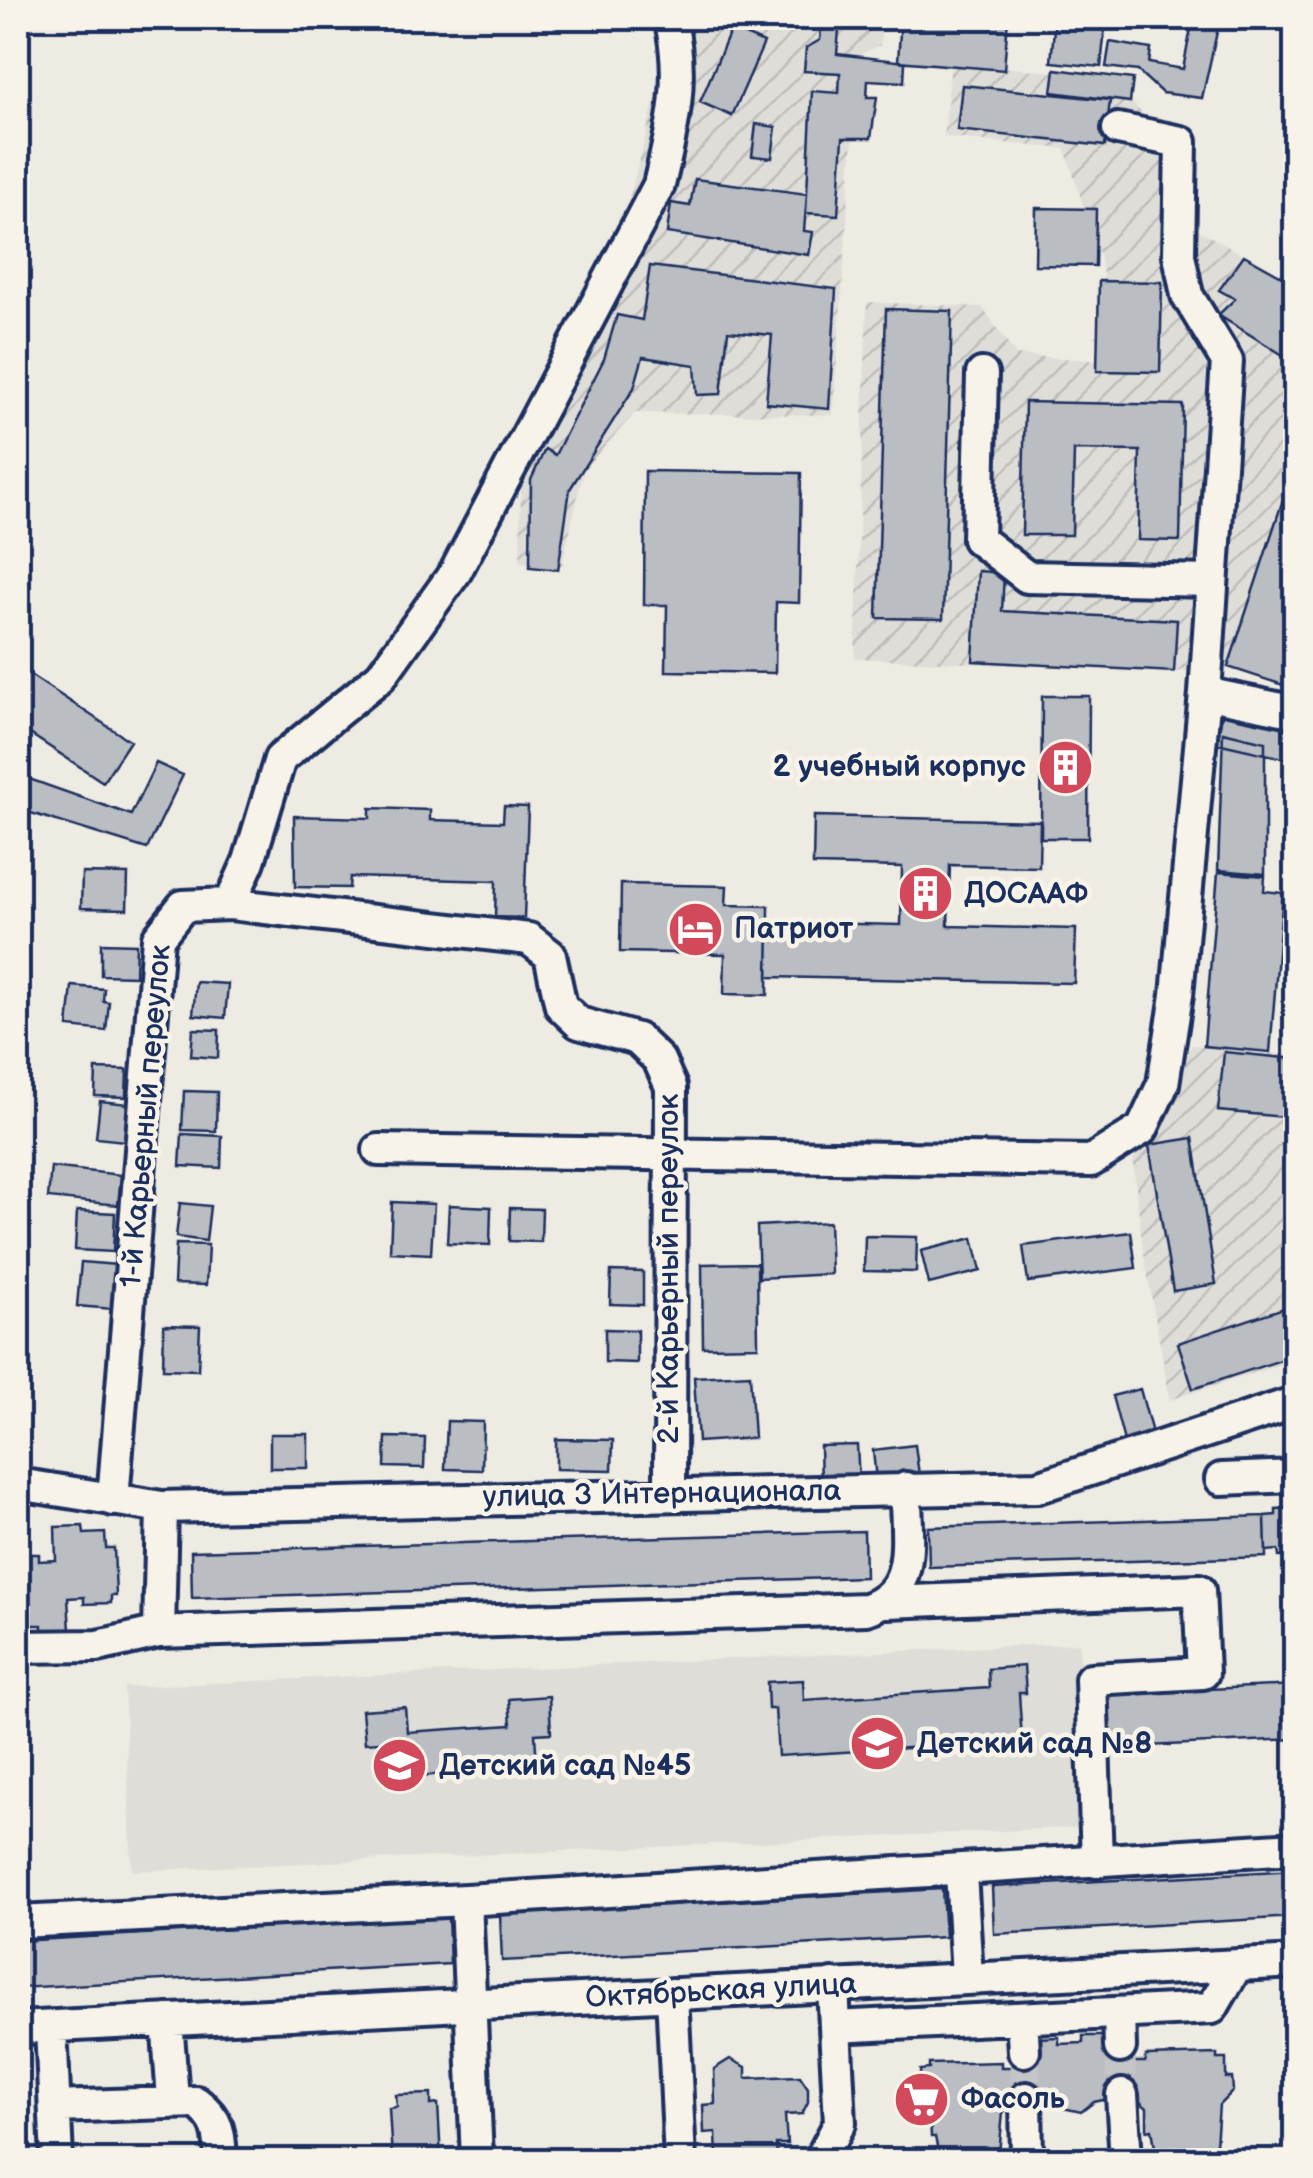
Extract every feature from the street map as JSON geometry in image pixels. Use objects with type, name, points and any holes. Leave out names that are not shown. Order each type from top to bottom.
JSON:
[{"type":"street","points":[[230,904],[249,861],[280,759],[381,676],[456,571],[658,185],[674,124],[680,70],[670,18]]},
{"type":"street","points":[[379,1150],[1091,1160],[1142,1129],[1163,1084],[1177,995],[1204,692],[1227,361],[1187,295],[1179,254],[1181,142],[1118,130]]},
{"type":"street","points":[[982,374],[978,539],[1027,577],[1212,581]]},
{"type":"street","points":[[1204,692],[1296,712]]},
{"type":"street","name":"1-й Карьерный переулок","points":[[113,1500],[158,938],[183,906],[230,904],[529,939]]},
{"type":"street","name":"2-й Карьерный переулок","points":[[529,939],[550,956],[562,1006],[579,1023],[636,1040],[659,1060],[671,1087],[674,1153],[670,1492]]},
{"type":"street","name":"улица 3 Интернационала","points":[[18,1484],[162,1507],[670,1492],[1038,1487],[1296,1402]]},
{"type":"street","points":[[1221,1479],[1296,1476]]},
{"type":"street","points":[[887,1602],[900,1587],[904,1568],[906,1488]]},
{"type":"street","points":[[159,1632],[162,1507]]},
{"type":"street","points":[[18,1647],[98,1646],[159,1632],[866,1609],[887,1602],[1199,1590],[1204,1673],[1091,1679],[1097,1862]]},
{"type":"street","points":[[18,1922],[466,1900],[1296,1848]]},
{"type":"street","points":[[961,1871],[967,1978]]},
{"type":"street","points":[[466,1900],[474,2004],[477,2160]]},
{"type":"street","name":"Октябрьская улица","points":[[18,2028],[1296,1962]]},
{"type":"street","points":[[835,2028],[1212,2008],[1237,1964]]},
{"type":"street","points":[[820,2160],[840,2123],[832,1985]]},
{"type":"street","points":[[672,1994],[680,2160]]},
{"type":"street","points":[[1119,2012],[1120,2047]]},
{"type":"street","points":[[1022,2018],[1024,2050]]},
{"type":"street","points":[[168,2020],[173,2099]]},
{"type":"street","points":[[51,2027],[58,2160]]},
{"type":"street","points":[[1122,2095],[1126,2160]]},
{"type":"street","points":[[1026,2098],[1027,2160]]},
{"type":"street","points":[[55,2106],[173,2099],[196,2102],[212,2114],[220,2128],[221,2160]]},
{"type":"shaded area","points":[[676,18],[883,18],[880,45],[859,55],[833,415],[635,413],[584,469],[562,565],[520,562],[521,482],[618,242]]},
{"type":"shaded area","points":[[951,62],[1112,78],[1161,136],[1197,229],[1295,284],[1296,658],[1286,686],[1228,667],[1174,672],[855,658],[867,302],[982,307],[1016,355],[1118,362],[1100,257],[1065,149],[944,137]]},
{"type":"shaded area","points":[[1192,1045],[1295,1056],[1295,1360],[1170,1400],[1143,1250],[1133,1161]]},
{"type":"shaded area","points":[[1079,1643],[1087,1827],[132,1871],[124,1687]]},
{"type":"building","points":[[822,18],[840,18],[837,54],[905,62],[904,82],[868,80],[867,97],[877,97],[871,138],[843,138],[838,215],[806,213],[812,91],[839,93],[840,73],[804,71],[806,48],[820,40]]},
{"type":"building","points":[[840,18],[878,18],[877,27],[840,23]]},
{"type":"building","points":[[901,18],[1008,18],[1004,70],[898,61]]},
{"type":"building","points":[[1055,18],[1106,18],[1101,67],[1051,62]]},
{"type":"building","points":[[1193,18],[1235,18],[1234,22],[1220,19],[1202,98],[1162,93],[1138,71],[1106,67],[1110,42],[1151,49],[1149,63],[1183,69]]},
{"type":"building","points":[[731,29],[764,43],[732,116],[700,102]]},
{"type":"building","points":[[1055,69],[1133,79],[1130,102],[1052,92]]},
{"type":"building","points":[[962,85],[1110,100],[1105,146],[957,130]]},
{"type":"building","points":[[756,124],[776,127],[772,158],[752,156]]},
{"type":"building","points":[[695,179],[807,194],[804,231],[813,232],[809,255],[667,233],[671,203],[690,206]]},
{"type":"building","points":[[1036,208],[1096,209],[1095,266],[1035,265]]},
{"type":"building","points":[[1244,255],[1296,284],[1296,363],[1218,315],[1235,299],[1219,290]]},
{"type":"building","points":[[650,266],[836,289],[829,409],[766,403],[772,335],[728,331],[721,394],[697,395],[695,365],[643,357],[634,388],[570,489],[558,570],[530,567],[531,480],[545,449],[555,455],[604,359],[617,315],[642,320]]},
{"type":"building","points":[[1099,281],[1162,282],[1160,372],[1097,371]]},
{"type":"building","points":[[886,309],[952,311],[943,619],[877,618]]},
{"type":"building","points":[[1025,402],[1183,405],[1180,541],[1138,540],[1140,451],[1074,450],[1072,535],[1022,535]]},
{"type":"building","points":[[1296,460],[1296,657],[1286,686],[1228,667]]},
{"type":"building","points":[[645,471],[801,473],[799,603],[776,602],[775,673],[666,671],[667,605],[644,605]]},
{"type":"building","points":[[978,571],[1004,573],[1002,611],[1177,620],[1174,672],[973,661]]},
{"type":"building","points":[[18,667],[130,741],[103,782],[18,726]]},
{"type":"building","name":"2 учебный корпус","points":[[1042,696],[1089,696],[1088,838],[1041,838]]},
{"type":"building","points":[[1223,709],[1296,727],[1296,761],[1217,743]]},
{"type":"building","points":[[1223,732],[1265,742],[1265,874],[1218,870]]},
{"type":"building","points":[[156,763],[183,775],[147,849],[18,809],[18,775],[131,815]]},
{"type":"building","points":[[504,806],[528,807],[524,918],[495,917],[496,881],[350,877],[349,888],[295,887],[294,816],[370,818],[370,808],[430,810],[430,820],[503,822]]},
{"type":"building","name":"ДОСААФ","points":[[814,816],[1040,821],[1039,867],[950,865],[948,926],[1076,929],[1074,983],[768,977],[769,922],[901,925],[902,867],[813,865]]},
{"type":"building","points":[[1218,872],[1265,876],[1264,891],[1283,893],[1270,1052],[1204,1046]]},
{"type":"building","points":[[82,873],[128,874],[127,909],[81,908]]},
{"type":"building","name":"Патриот","points":[[621,884],[727,886],[726,905],[769,906],[768,995],[724,994],[725,954],[620,952]]},
{"type":"building","points":[[101,943],[136,944],[135,976],[101,975]]},
{"type":"building","points":[[196,982],[228,984],[225,1018],[193,1015]]},
{"type":"building","points":[[72,986],[104,989],[103,1001],[109,1002],[106,1031],[68,1027]]},
{"type":"building","points":[[193,1029],[219,1030],[218,1058],[191,1056]]},
{"type":"building","points":[[1224,1052],[1296,1059],[1296,1118],[1218,1111]]},
{"type":"building","points":[[96,1069],[127,1070],[126,1097],[95,1096]]},
{"type":"building","points":[[184,1091],[217,1092],[216,1131],[182,1130]]},
{"type":"building","points":[[100,1101],[129,1104],[124,1141],[96,1138]]},
{"type":"building","points":[[182,1134],[222,1136],[221,1168],[180,1166]]},
{"type":"building","points":[[1193,1138],[1216,1284],[1173,1291],[1149,1145]]},
{"type":"building","points":[[51,1167],[121,1175],[118,1205],[48,1198]]},
{"type":"building","points":[[392,1202],[434,1204],[431,1254],[390,1252]]},
{"type":"building","points":[[180,1203],[210,1206],[206,1241],[176,1237]]},
{"type":"building","points":[[449,1205],[491,1207],[490,1245],[447,1243]]},
{"type":"building","points":[[510,1208],[542,1209],[541,1242],[509,1241]]},
{"type":"building","points":[[77,1211],[115,1213],[113,1252],[75,1250]]},
{"type":"building","points":[[829,1222],[831,1274],[759,1278],[757,1226]]},
{"type":"building","points":[[1131,1232],[1136,1268],[1028,1282],[1023,1246]]},
{"type":"building","points":[[865,1236],[917,1237],[916,1272],[864,1271]]},
{"type":"building","points":[[973,1238],[981,1271],[929,1284],[921,1251]]},
{"type":"building","points":[[176,1244],[208,1245],[206,1285],[174,1284]]},
{"type":"building","points":[[81,1262],[117,1265],[113,1309],[77,1306]]},
{"type":"building","points":[[757,1263],[758,1346],[703,1347],[702,1264]]},
{"type":"building","points":[[611,1271],[643,1272],[643,1305],[610,1304]]},
{"type":"building","points":[[1296,1304],[1296,1355],[1193,1389],[1178,1343]]},
{"type":"building","points":[[164,1325],[200,1326],[198,1370],[163,1369]]},
{"type":"building","points":[[605,1329],[637,1330],[637,1363],[605,1362]]},
{"type":"building","points":[[750,1374],[754,1438],[698,1442],[694,1377]]},
{"type":"building","points":[[1140,1389],[1152,1433],[1124,1441],[1112,1396]]},
{"type":"building","points":[[447,1421],[483,1422],[482,1470],[445,1469]]},
{"type":"building","points":[[270,1434],[308,1434],[308,1468],[270,1468]]},
{"type":"building","points":[[386,1437],[425,1438],[424,1468],[385,1467]]},
{"type":"building","points":[[556,1439],[613,1440],[612,1470],[556,1469]]},
{"type":"building","points":[[857,1445],[859,1481],[821,1483],[820,1446]]},
{"type":"building","points":[[915,1445],[919,1475],[876,1480],[873,1450]]},
{"type":"building","points":[[1291,1508],[1296,1515],[1296,1556],[1279,1557],[1278,1550],[1266,1551],[1265,1516],[1276,1515],[1276,1509]]},
{"type":"building","points":[[1265,1516],[1266,1557],[929,1567],[928,1527]]},
{"type":"building","points":[[83,1526],[84,1534],[105,1533],[106,1548],[114,1548],[116,1596],[111,1596],[111,1603],[84,1604],[84,1597],[68,1598],[70,1631],[42,1632],[42,1625],[19,1625],[18,1554],[39,1554],[39,1561],[56,1560],[55,1527]]},
{"type":"building","points":[[864,1531],[865,1577],[192,1598],[191,1551]]},
{"type":"building","points":[[1024,1666],[1026,1693],[1019,1693],[1022,1741],[778,1756],[775,1709],[768,1709],[767,1682],[803,1680],[804,1700],[989,1688],[988,1669]]},
{"type":"building","points":[[1296,1685],[1296,1739],[1106,1748],[1104,1694]]},
{"type":"building","points":[[549,1696],[551,1733],[535,1734],[537,1767],[381,1779],[379,1742],[365,1743],[362,1710],[405,1707],[407,1732],[511,1725],[509,1699]]},
{"type":"building","points":[[1296,1870],[1296,1917],[994,1934],[992,1887]]},
{"type":"building","points":[[942,1889],[945,1937],[502,1961],[500,1914]]},
{"type":"building","points":[[448,1917],[450,1964],[18,1988],[18,1941]]},
{"type":"building","points":[[1083,2036],[1104,2036],[1105,2042],[1114,2042],[1130,2053],[1131,2094],[1094,2102],[1081,2112],[1045,2104],[1045,2098],[1016,2098],[1015,2057],[1037,2038],[1059,2037],[1059,2044],[1083,2043]]},
{"type":"building","points":[[1217,2054],[1217,2059],[1226,2059],[1226,2078],[1232,2078],[1233,2091],[1219,2105],[1216,2145],[1212,2150],[1156,2153],[1152,2129],[1147,2130],[1147,2108],[1131,2094],[1130,2062],[1146,2062],[1146,2056]]},
{"type":"building","points":[[730,2059],[746,2067],[746,2078],[800,2076],[808,2088],[808,2102],[802,2114],[785,2115],[787,2144],[776,2144],[777,2160],[717,2160],[716,2132],[704,2133],[703,2105],[715,2104],[714,2069]]},
{"type":"building","points":[[1001,2062],[1001,2067],[1015,2067],[1016,2098],[1003,2113],[996,2158],[940,2160],[935,2137],[931,2137],[930,2115],[915,2102],[914,2089],[921,2089],[920,2070],[929,2069],[929,2064]]},
{"type":"building","points":[[431,2094],[431,2105],[438,2104],[441,2160],[392,2160],[389,2108],[397,2107],[396,2095]]},
{"type":"tunnel","points":[[1120,2047],[1122,2095]]},
{"type":"tunnel","points":[[1024,2051],[1026,2098]]},
{"type":"place","name":"2 учебный корпус","points":[[1065,767]]},
{"type":"place","name":"ДОСААФ","points":[[925,894]]},
{"type":"place","name":"Патриот","points":[[695,929]]},
{"type":"place","name":"Детский сад №8","points":[[878,1744]]},
{"type":"place","name":"Детский сад №45","points":[[400,1766]]},
{"type":"place","name":"Фасоль","points":[[922,2099]]}]
